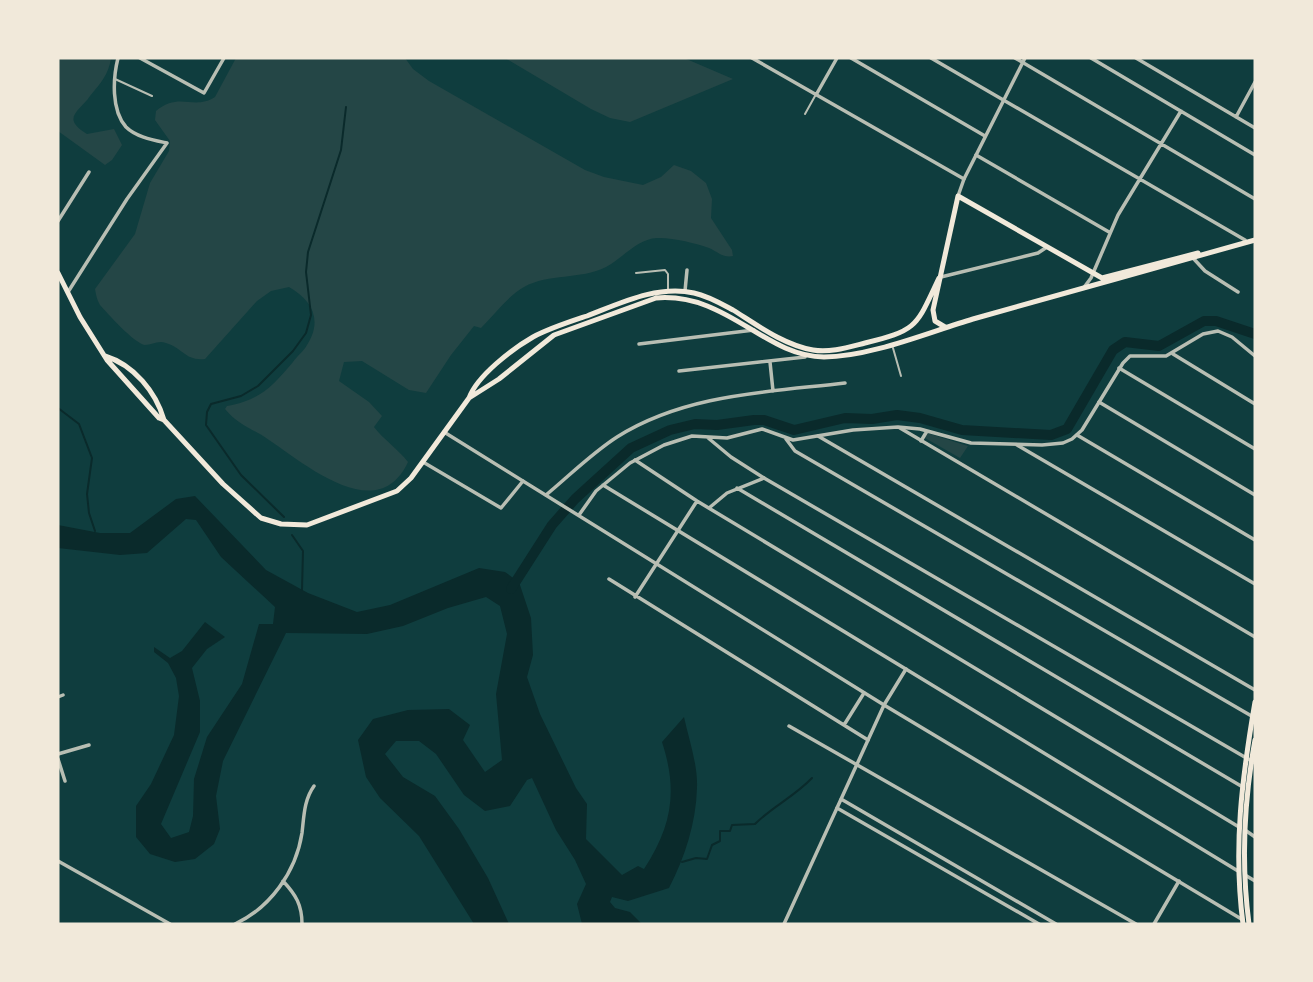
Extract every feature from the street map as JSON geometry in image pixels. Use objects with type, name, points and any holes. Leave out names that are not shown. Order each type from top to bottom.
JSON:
[{"type":"main road","points":[[945,327],[934,318],[933,310],[958,196],[1106,278],[1255,239]]},
{"type":"main road","points":[[469,398],[503,376],[554,335],[656,298],[697,301],[791,349],[811,356],[841,356],[1255,239]]},
{"type":"main road","points":[[58,273],[80,317],[105,356],[125,382],[164,420]]},
{"type":"main road","points":[[105,356],[135,373],[149,389],[164,420],[242,503],[261,517],[281,524],[307,525],[391,494],[403,486],[469,398],[472,389],[518,346],[563,324],[640,296],[668,290],[685,291],[705,296],[779,337],[814,350],[843,348],[908,330],[917,322],[939,278]]},
{"type":"main road","points":[[518,346],[524,349],[526,356]]},
{"type":"main road","points":[[494,367],[497,374],[503,376]]},
{"type":"main road","points":[[125,382],[128,376],[135,373]]},
{"type":"main road","points":[[140,398],[149,389]]},
{"type":"main road","points":[[1251,761],[1255,702]]},
{"type":"main road","points":[[1247,923],[1239,827],[1244,787],[1255,740]]},
{"type":"main road","points":[[1242,873],[1244,787]]},
{"type":"street","points":[[68,292],[127,199],[167,143],[143,137],[126,127],[118,109],[114,79],[118,58]]},
{"type":"street","points":[[140,58],[204,93],[224,58]]},
{"type":"street","points":[[752,58],[964,179]]},
{"type":"street","points":[[816,95],[837,58]]},
{"type":"street","points":[[851,58],[985,136]]},
{"type":"street","points":[[931,58],[1245,240]]},
{"type":"street","points":[[1015,58],[1023,60],[1255,199]]},
{"type":"street","points":[[1091,58],[1255,155]]},
{"type":"street","points":[[1136,58],[1255,128]]},
{"type":"street","points":[[958,196],[1023,60]]},
{"type":"street","points":[[1236,117],[1255,82]]},
{"type":"street","points":[[1083,288],[1093,273],[1109,232],[1181,111]]},
{"type":"street","points":[[976,155],[1109,232]]},
{"type":"street","points":[[58,222],[89,172]]},
{"type":"street","points":[[939,278],[1038,253],[1047,247]]},
{"type":"street","points":[[1193,258],[1205,271],[1238,292]]},
{"type":"street","points":[[685,291],[687,270]]},
{"type":"street","points":[[639,344],[756,330]]},
{"type":"street","points":[[579,515],[603,485],[635,460],[675,440],[692,436],[727,438],[762,429],[786,439],[898,427],[927,431],[971,443],[1054,445],[1077,435],[1119,368],[1130,356],[1158,357],[1173,354],[1203,334],[1217,331],[1232,337],[1255,356]]},
{"type":"street","points":[[1173,354],[1255,404]]},
{"type":"street","points":[[679,371],[811,356]]},
{"type":"street","points":[[770,362],[773,391]]},
{"type":"street","points":[[1119,368],[1255,449]]},
{"type":"street","points":[[546,495],[606,445],[631,430],[704,401],[845,383]]},
{"type":"street","points":[[1099,402],[1255,495]]},
{"type":"street","points":[[898,427],[1255,637]]},
{"type":"street","points":[[921,441],[927,431]]},
{"type":"street","points":[[444,432],[864,693],[1247,923]]},
{"type":"street","points":[[818,435],[1255,690]]},
{"type":"street","points":[[1077,435],[1255,540]]},
{"type":"street","points":[[707,436],[764,478],[1251,761]]},
{"type":"street","points":[[786,439],[795,451],[1254,718]]},
{"type":"street","points":[[1017,445],[1255,584]]},
{"type":"street","points":[[635,460],[709,508],[1239,827]]},
{"type":"street","points":[[423,461],[500,508],[523,481]]},
{"type":"street","points":[[709,508],[724,495],[764,478]]},
{"type":"street","points":[[603,485],[1255,881]]},
{"type":"street","points":[[737,488],[1255,794]]},
{"type":"street","points":[[635,597],[697,500]]},
{"type":"street","points":[[609,579],[868,740]]},
{"type":"street","points":[[784,924],[884,705],[906,669]]},
{"type":"street","points":[[844,725],[864,693]]},
{"type":"street","points":[[58,697],[63,695]]},
{"type":"street","points":[[789,726],[1136,924]]},
{"type":"street","points":[[65,780],[58,757],[89,745]]},
{"type":"street","points":[[235,924],[264,904],[283,881],[297,857],[304,806],[314,786]]},
{"type":"street","points":[[841,799],[1056,924]]},
{"type":"street","points":[[837,808],[1039,924]]},
{"type":"street","points":[[1245,830],[1255,836]]},
{"type":"street","points":[[58,861],[170,924]]},
{"type":"street","points":[[283,881],[296,895],[302,911],[302,924]]},
{"type":"street","points":[[1154,924],[1179,881]]},
{"type":"street","points":[[1030,919],[1034,912]]},
{"type":"lane","points":[[114,79],[152,96]]},
{"type":"lane","points":[[805,114],[816,95]]},
{"type":"lane","points":[[636,273],[668,271],[668,290]]},
{"type":"lane","points":[[891,344],[901,376]]},
{"type":"shaded area","points":[[58,58],[111,58],[104,78],[73,119],[87,134],[114,129],[122,145],[105,165],[58,131]]},
{"type":"shaded area","points":[[236,58],[405,58],[413,69],[429,81],[585,170],[643,185],[661,177],[674,165],[691,171],[706,183],[712,199],[711,218],[732,250],[733,256],[723,255],[690,242],[669,238],[650,239],[596,271],[544,280],[524,287],[512,295],[481,328],[474,326],[426,393],[409,390],[362,361],[344,362],[339,381],[369,402],[382,416],[374,427],[408,462],[395,481],[379,489],[360,490],[341,484],[302,463],[241,423],[225,409],[264,391],[306,347],[314,327],[313,312],[297,292],[289,287],[271,291],[257,301],[205,359],[188,356],[163,342],[145,345],[140,343],[100,305],[96,295],[95,289],[135,234],[150,183],[169,151],[170,141],[155,120],[156,111],[172,102],[200,102],[215,97]]},
{"type":"shaded area","points":[[505,58],[684,58],[733,79],[630,122],[610,118],[591,109]]},
{"type":"shaded area","points":[[927,433],[968,446],[960,458],[925,438]]},
{"type":"shaded area","points":[[195,496],[266,570],[308,593],[357,612],[390,605],[479,568],[505,572],[519,582],[531,618],[533,655],[527,677],[540,714],[576,788],[587,804],[586,839],[622,875],[638,866],[644,869],[661,838],[670,808],[671,792],[662,742],[684,717],[695,761],[697,788],[692,827],[680,864],[669,888],[628,901],[612,897],[610,902],[615,908],[630,912],[642,924],[582,924],[577,904],[586,884],[556,830],[532,778],[527,780],[510,806],[485,811],[464,795],[436,754],[419,741],[396,741],[385,754],[403,777],[435,796],[459,829],[488,878],[509,924],[474,924],[419,836],[380,798],[366,777],[358,740],[373,719],[408,710],[449,709],[470,725],[463,740],[485,772],[502,760],[496,694],[507,634],[500,606],[486,597],[448,608],[403,626],[367,634],[286,633],[223,761],[216,796],[220,829],[214,844],[195,859],[175,862],[150,854],[136,837],[136,806],[151,784],[174,735],[179,696],[176,678],[168,663],[154,652],[154,647],[170,658],[182,651],[205,622],[225,637],[207,649],[192,668],[200,701],[200,732],[161,824],[171,838],[189,832],[193,816],[194,779],[207,737],[242,684],[259,624],[273,624],[275,607],[221,557],[196,520],[186,519],[147,553],[120,555],[58,548],[58,525],[100,533],[130,533],[176,499]]},
{"type":"waterway","points":[[284,517],[241,475],[206,425],[207,412],[211,404],[241,396],[258,386],[293,351],[306,333],[311,315],[306,272],[308,252],[341,150],[346,107]]},
{"type":"waterway","points":[[511,589],[552,525],[575,499],[631,448],[670,430],[695,424],[717,425],[754,420],[764,420],[794,430],[845,418],[872,419],[897,415],[920,418],[962,430],[1051,435],[1067,429],[1113,350],[1125,342],[1159,346],[1204,321],[1216,321],[1255,334]]},
{"type":"waterway","points":[[58,408],[79,424],[92,458],[87,494],[95,531]]},
{"type":"waterway","points":[[292,535],[303,551],[302,590]]},
{"type":"waterway","points":[[682,862],[696,858],[707,859],[712,845],[720,841],[720,831],[730,831],[732,825],[755,824],[812,778]]}]
